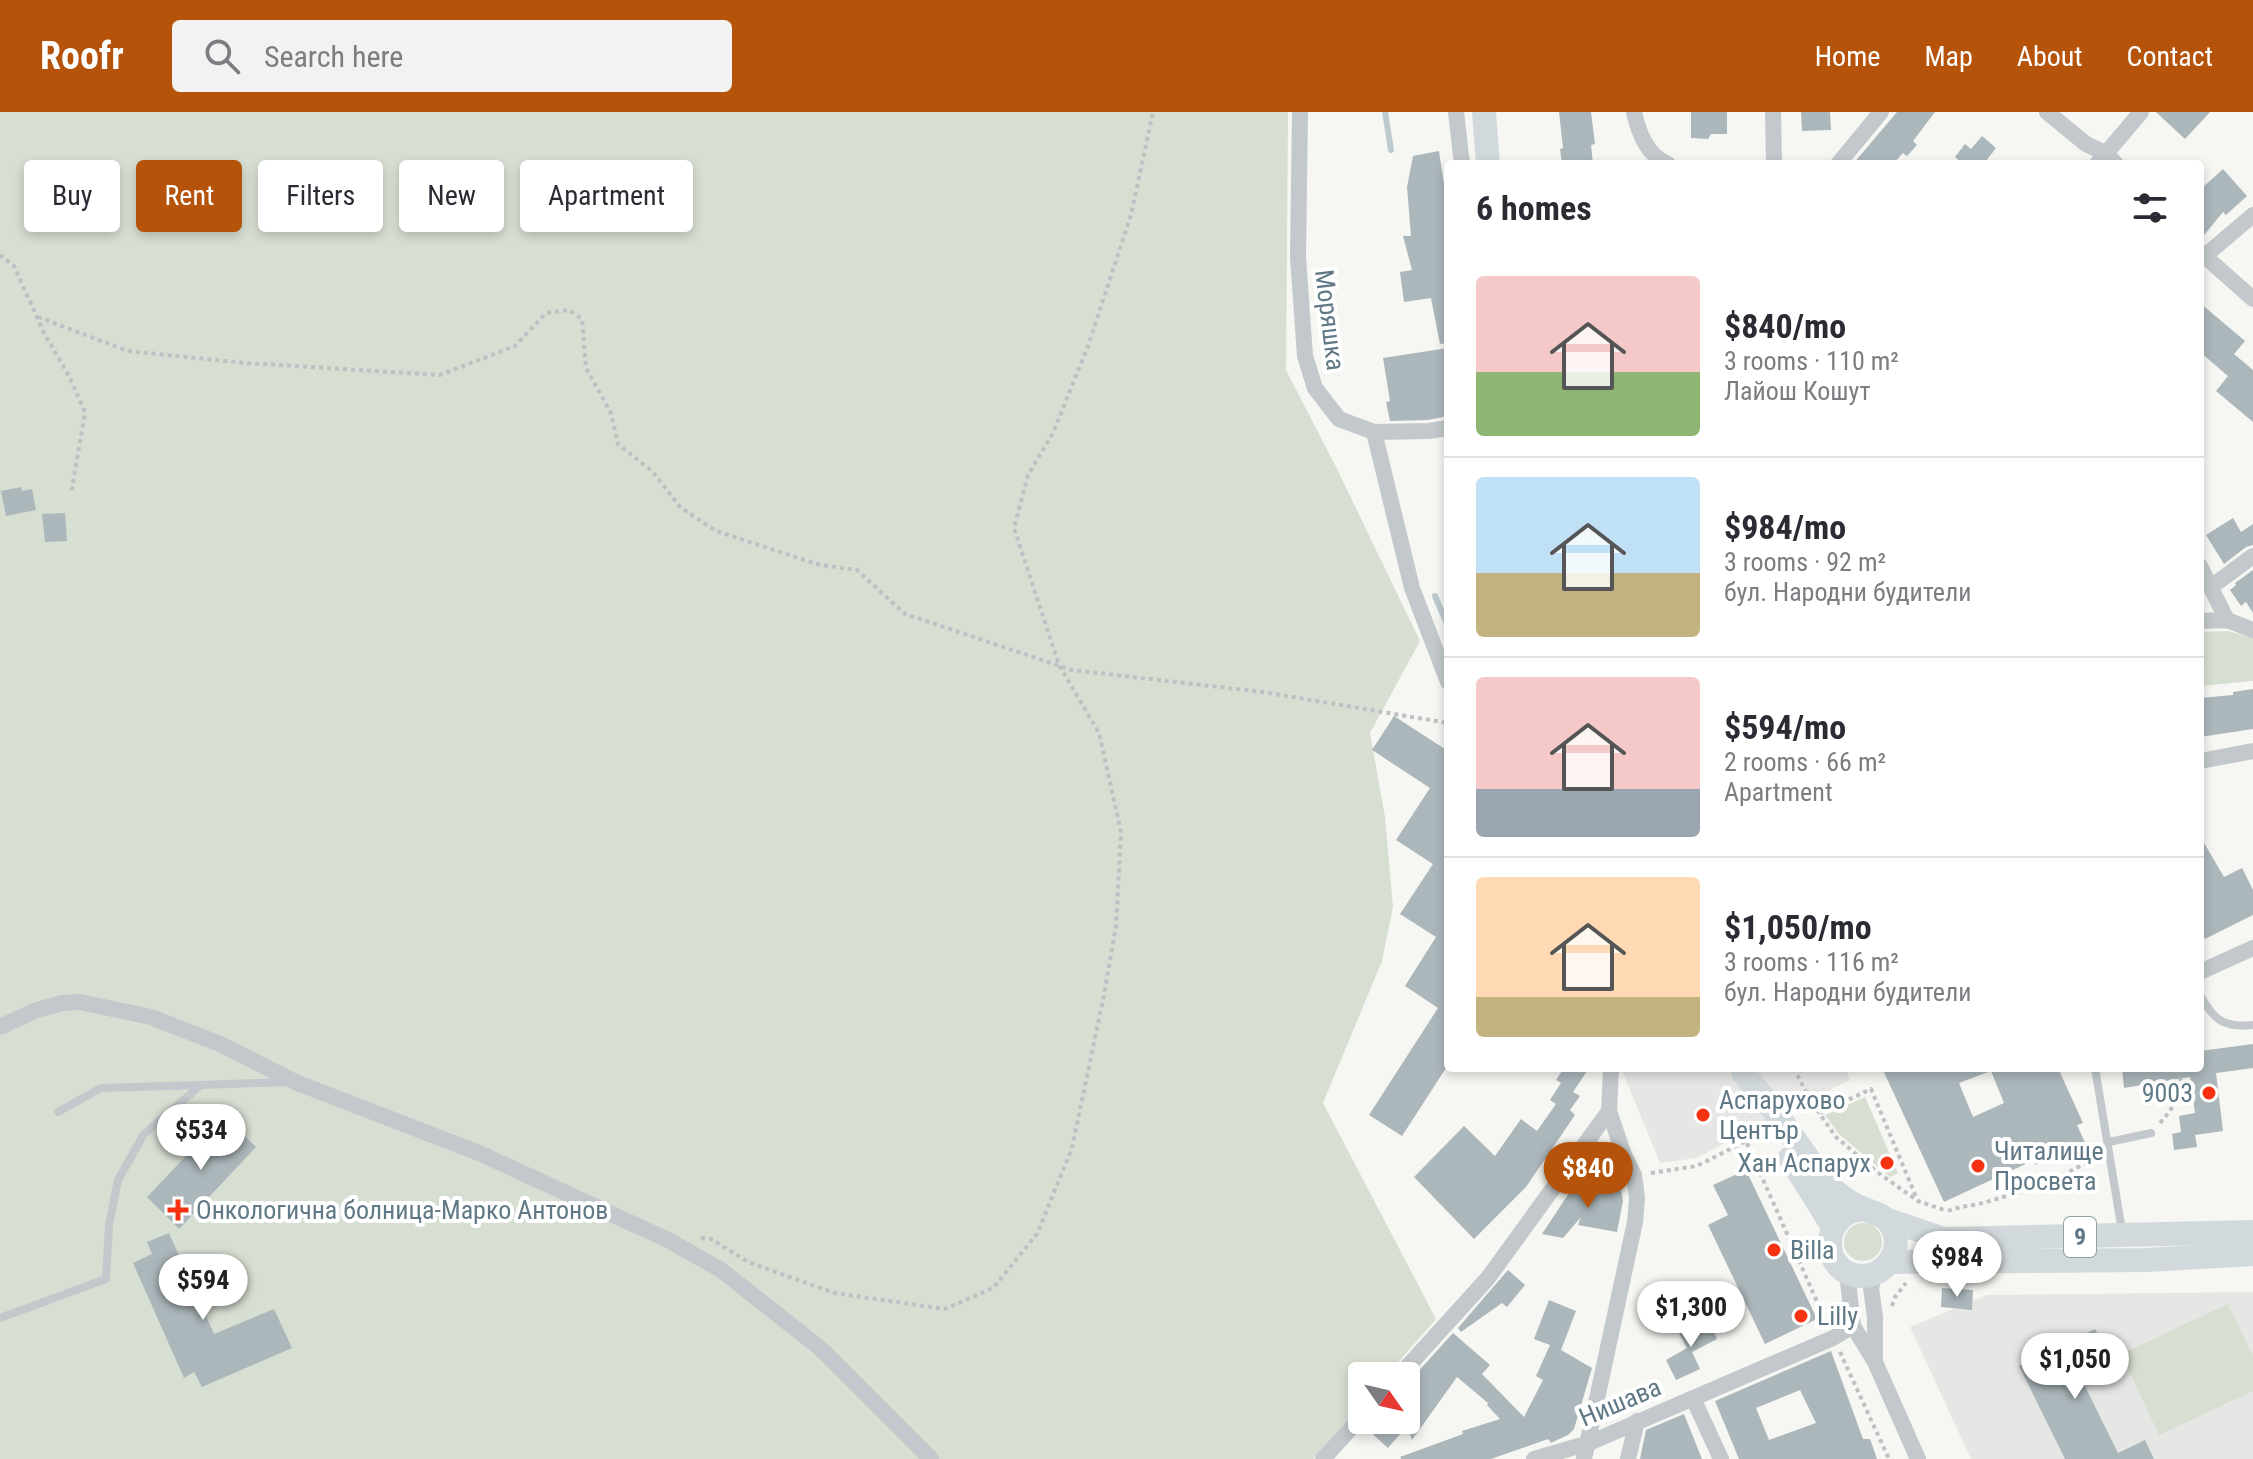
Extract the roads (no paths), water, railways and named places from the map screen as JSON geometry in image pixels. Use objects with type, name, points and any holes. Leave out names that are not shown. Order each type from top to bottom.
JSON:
[{"type":"main road","points":[[1484,112],[1488,160]]},
{"type":"main road","name":"9","points":[[1743,1072],[1797,1170],[1833,1227],[1830,1248],[1836,1262],[1847,1272],[1861,1276],[1882,1268],[2253,1254]]},
{"type":"main road","name":"9","points":[[1744,1072],[1778,1115],[1808,1161],[1835,1192],[1888,1220],[1944,1239],[2253,1232]]},
{"type":"main road","points":[[1833,1227],[1847,1213],[1864,1209]]},
{"type":"main road","points":[[1882,1268],[1894,1254],[1895,1237],[1888,1220]]},
{"type":"street","name":"Моряшка","points":[[1300,112],[1298,257],[1305,356],[1315,388],[1339,419],[1374,432]]},
{"type":"street","points":[[1456,112],[1462,160]]},
{"type":"street","points":[[1634,112],[1643,141],[1659,160]]},
{"type":"street","points":[[1773,112],[1774,160]]},
{"type":"street","points":[[1841,160],[1881,112]]},
{"type":"street","points":[[2047,112],[2106,160],[2141,112]]},
{"type":"street","points":[[2204,254],[2253,215]]},
{"type":"street","points":[[2204,258],[2253,299]]},
{"type":"street","points":[[1444,429],[1374,432],[1412,588],[1444,672]]},
{"type":"street","points":[[2211,587],[2253,556]]},
{"type":"street","points":[[2204,574],[2227,620]]},
{"type":"street","points":[[2204,621],[2227,620],[2253,630]]},
{"type":"street","points":[[2204,760],[2253,751]]},
{"type":"street","points":[[2204,970],[2253,948]]},
{"type":"street","points":[[0,1027],[34,1011],[62,1003],[80,1002],[151,1017],[220,1044],[295,1082],[479,1153],[676,1244],[721,1270],[820,1348],[931,1459]]},
{"type":"street","points":[[1587,1451],[1635,1222],[1637,1198],[1634,1175],[1609,1111],[1611,1072]]},
{"type":"street","points":[[1412,1362],[1488,1278],[1609,1111]]},
{"type":"street","points":[[1875,1362],[1871,1288],[1882,1268]]},
{"type":"street","points":[[1847,1272],[1853,1326],[1875,1362],[1918,1459]]},
{"type":"street","name":"Нишава","points":[[1534,1459],[1587,1451],[1637,1421],[1833,1338],[1853,1326]]},
{"type":"street","points":[[1693,1398],[1721,1459]]},
{"type":"street","points":[[1628,1459],[1637,1421]]},
{"type":"street","points":[[1323,1459],[1348,1431]]},
{"type":"lane","points":[[2204,1002],[2217,1020],[2229,1025],[2253,1025]]},
{"type":"lane","points":[[2096,1072],[2122,1236]]},
{"type":"lane","points":[[58,1112],[101,1088],[295,1082]]},
{"type":"lane","points":[[0,1318],[106,1279],[109,1225],[118,1180],[144,1134],[201,1085]]},
{"type":"lane","points":[[2109,1142],[2151,1133]]},
{"type":"waterway","points":[[1385,112],[1391,150]]},
{"type":"waterway","points":[[1435,596],[1444,617]]},
{"type":"place","name":"9003","points":[[2209,1093]]},
{"type":"place","name":"Аспарухово Център","points":[[1703,1115]]},
{"type":"place","name":"Хан Аспарух","points":[[1887,1163]]},
{"type":"place","name":"Читалище Просвета","points":[[1978,1166]]},
{"type":"place","name":"Онкологична болница-Марко Антонов","points":[[178,1210]]},
{"type":"place","name":"Billa","points":[[1774,1250]]},
{"type":"place","name":"Lilly","points":[[1801,1316]]}]
